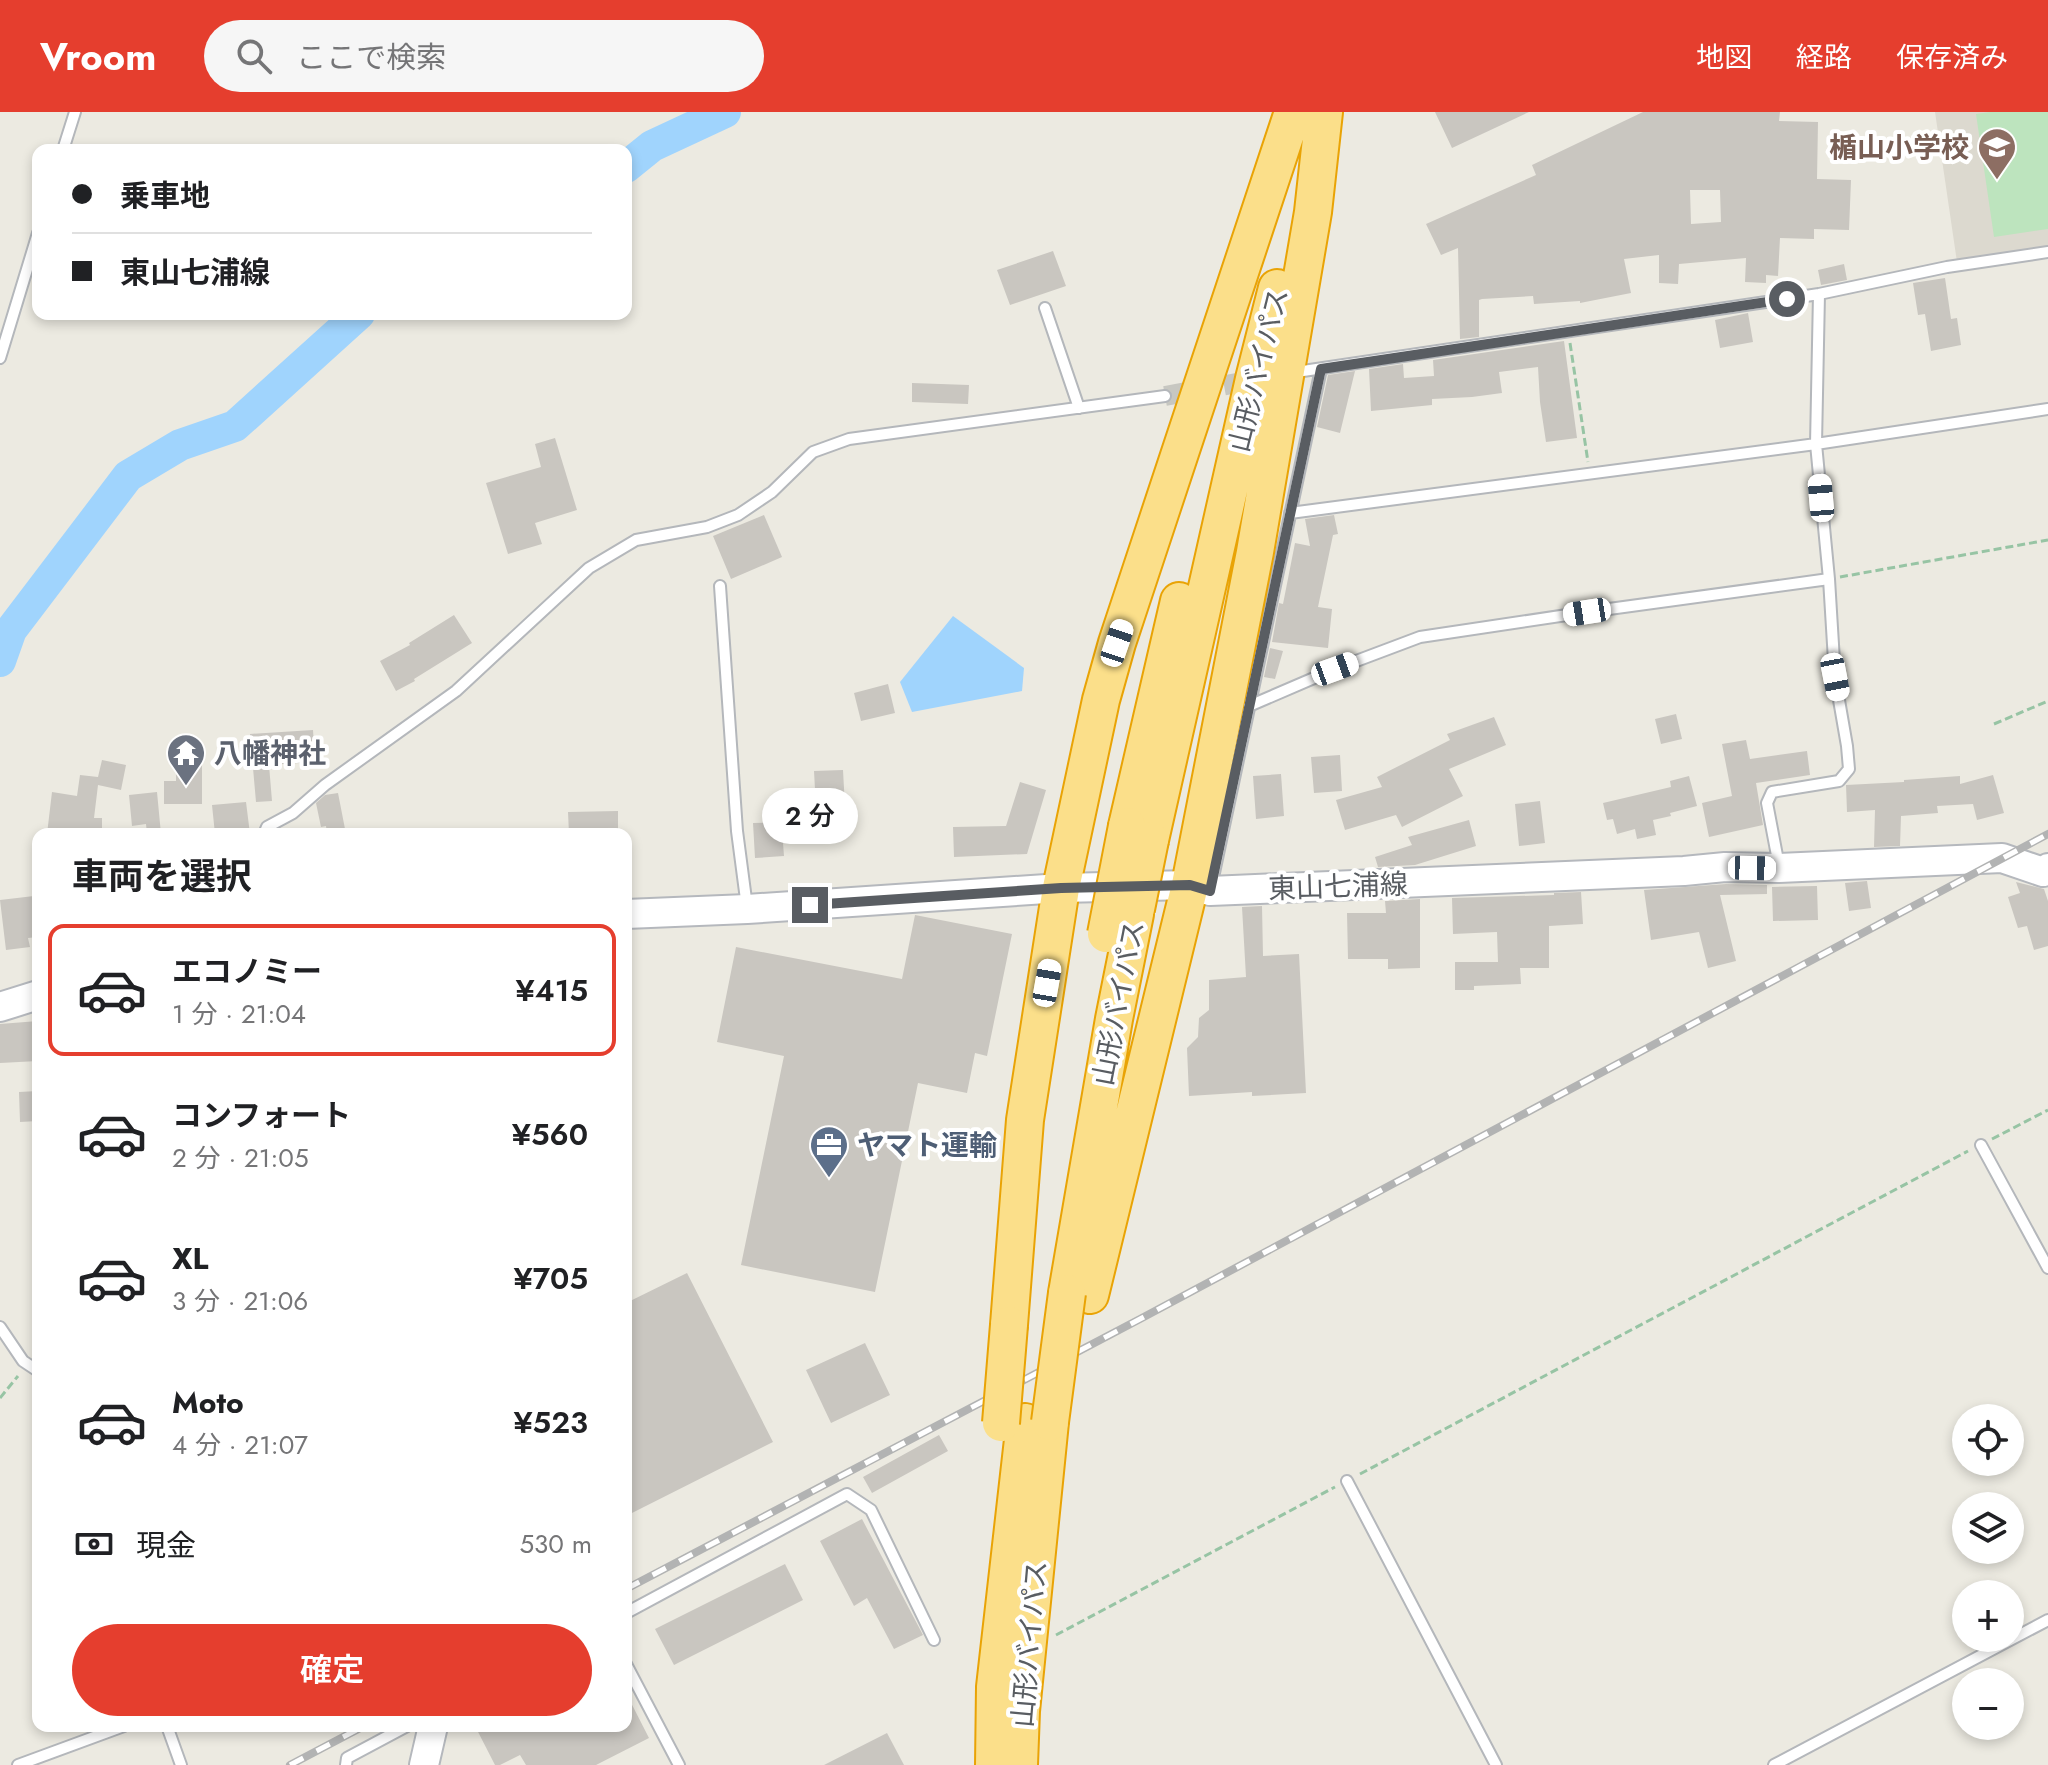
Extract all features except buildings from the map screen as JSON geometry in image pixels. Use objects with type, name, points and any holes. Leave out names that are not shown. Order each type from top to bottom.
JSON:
[{"type":"highway","name":"山形バイパス","points":[[994,1765],[995,1687],[1036,1421],[1066,1297],[1069,1133],[1120,924],[1222,409],[1294,112]]},
{"type":"highway","points":[[1021,1711],[1050,1604],[1036,1421],[1009,1325],[1025,1120],[1061,888],[1101,700],[1117,643],[1294,112]]},
{"type":"highway","name":"山形バイパス","points":[[1139,833],[1323,112]]},
{"type":"highway","points":[[1036,1421],[1066,1297],[1200,888],[1313,212],[1323,112]]},
{"type":"highway","name":"山形バイパス","points":[[1019,1765],[1036,1421]]},
{"type":"main road","name":"東山七浦線","points":[[632,914],[1061,888],[1200,888],[2002,858],[2043,872],[2048,868]]},
{"type":"main road","points":[[0,1007],[32,997]]},
{"type":"main road","points":[[424,1765],[432,1732]]},
{"type":"lane","points":[[65,144],[75,112]]},
{"type":"lane","points":[[1303,371],[1819,294],[1947,267],[2048,252]]},
{"type":"lane","points":[[0,358],[32,253]]},
{"type":"lane","points":[[1779,868],[1767,803],[1772,792],[1839,781],[1849,769],[1835,677],[1816,444],[1819,294]]},
{"type":"lane","points":[[1045,308],[1079,408]]},
{"type":"lane","points":[[1200,888],[1249,706],[1321,369]]},
{"type":"lane","points":[[267,828],[293,813],[325,785],[456,691],[589,568],[636,540],[707,527],[738,515],[772,492],[813,452],[849,439],[1165,396]]},
{"type":"lane","points":[[1290,513],[1816,444],[2048,409]]},
{"type":"lane","points":[[1249,706],[1420,637],[1829,579]]},
{"type":"lane","points":[[720,586],[737,831],[747,909]]},
{"type":"lane","points":[[1981,1145],[2048,1268]]},
{"type":"lane","points":[[0,1327],[32,1368]]},
{"type":"lane","points":[[1347,1481],[1496,1765]]},
{"type":"lane","points":[[632,1610],[847,1494],[871,1510],[934,1640]]},
{"type":"lane","points":[[1774,1765],[2048,1620]]},
{"type":"lane","points":[[632,1675],[679,1765]]},
{"type":"lane","points":[[18,1765],[108,1732]]},
{"type":"lane","points":[[169,1732],[181,1765]]},
{"type":"lane","points":[[346,1765],[347,1758],[396,1732]]},
{"type":"path","points":[[1568,331],[1589,473]]},
{"type":"path","points":[[1829,579],[2048,540]]},
{"type":"path","points":[[1994,724],[2048,701]]},
{"type":"path","points":[[1042,1642],[2048,1110]]},
{"type":"path","points":[[0,1398],[27,1365]]},
{"type":"shaded area","name":"楯山小学校","points":[[1935,112],[2048,112],[2048,249],[1957,262]]},
{"type":"green space","points":[[2048,112],[2048,229],[1994,237],[1976,114]]},
{"type":"water","points":[[953,616],[1024,668],[1022,691],[912,712],[900,682]]},
{"type":"waterway","points":[[632,162],[652,146],[725,112]]},
{"type":"waterway","points":[[0,661],[11,630],[128,476],[180,445],[235,426],[352,320]]},
{"type":"tunnel","points":[[1165,396],[1259,379]]},
{"type":"railway","points":[[632,1586],[1140,1319],[2048,834]]},
{"type":"railway","points":[[290,1765],[353,1732]]},
{"type":"place","name":"楯山小学校","points":[[1997,181]]},
{"type":"place","name":"八幡神社","points":[[186,787]]},
{"type":"place","name":"ヤマト運輸","points":[[829,1179]]},
{"type":"route","points":[[810,905],[1061,888],[1190,885],[1210,891],[1321,369],[1787,299]]}]
